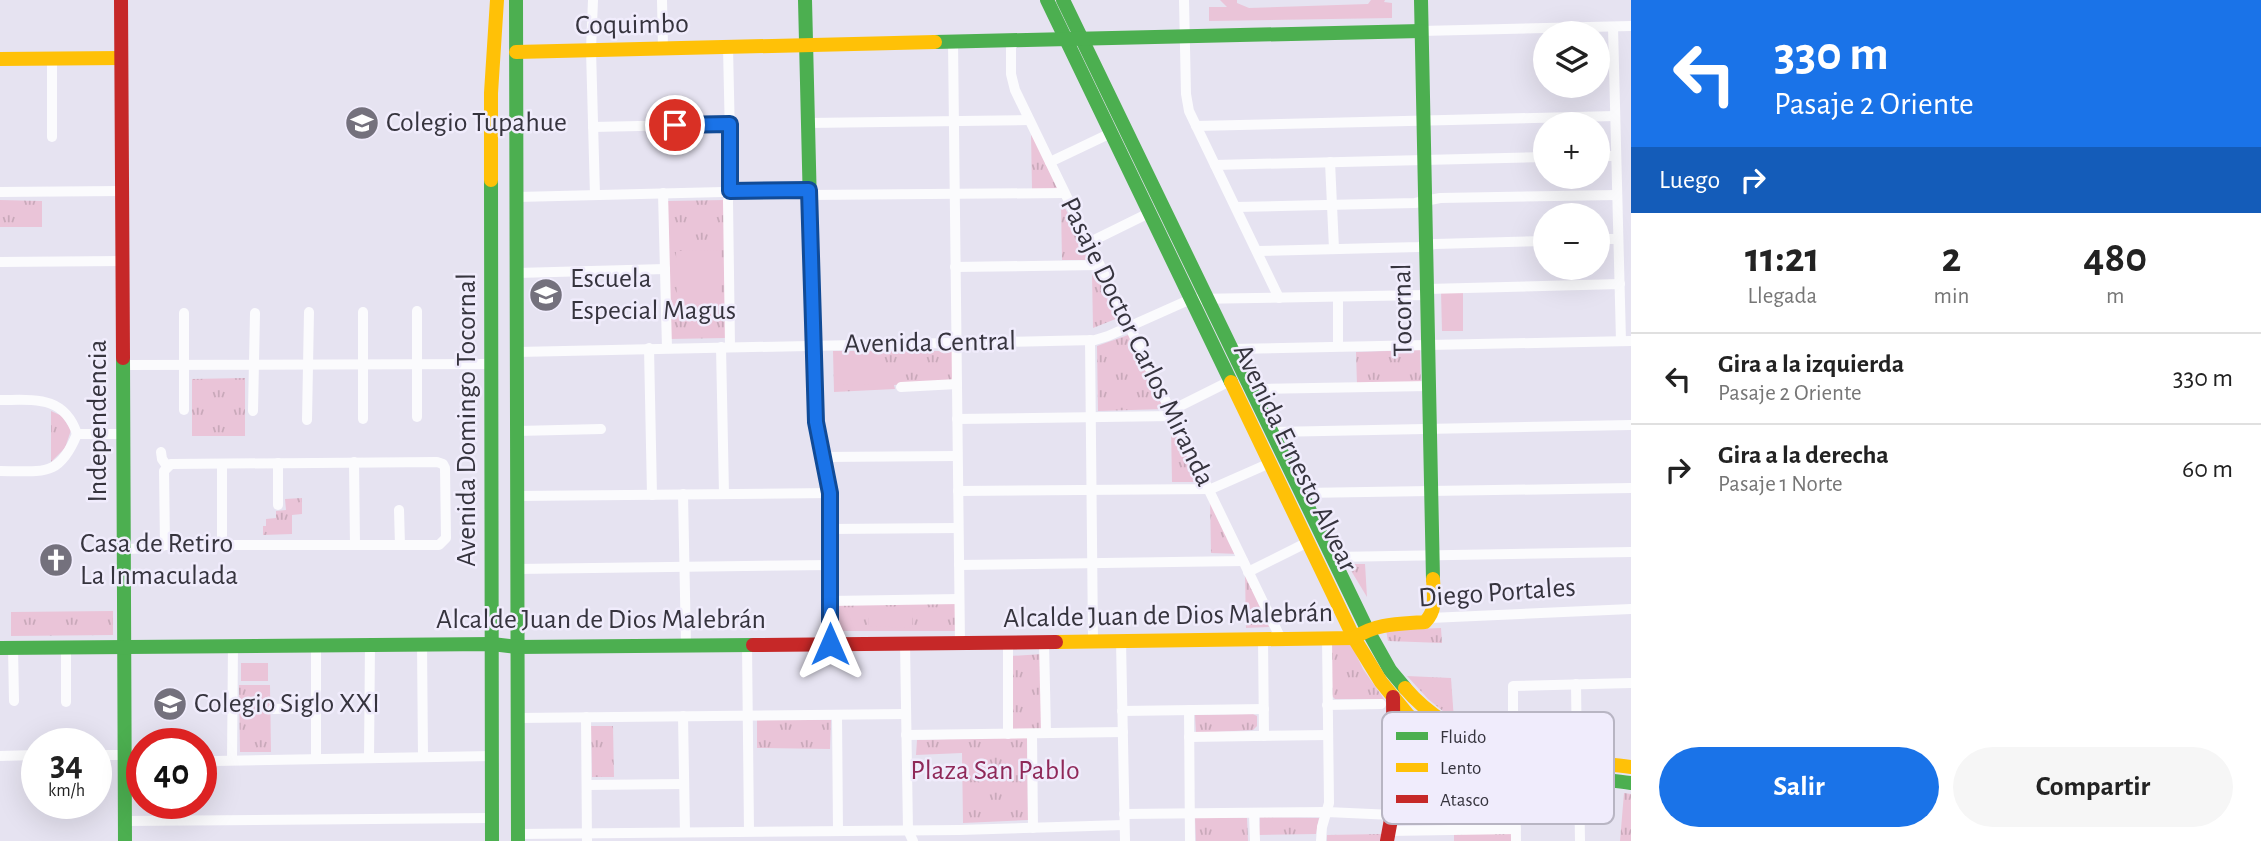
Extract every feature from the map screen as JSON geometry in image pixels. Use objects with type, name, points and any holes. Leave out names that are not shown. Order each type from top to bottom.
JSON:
[{"type":"street","name":"Independencia","points":[[121,0],[122,433],[126,547],[123,646],[125,841]]},
{"type":"street","name":"Avenida Domingo Tocornal","points":[[492,841],[491,93],[497,0]]},
{"type":"street","name":"Avenida Domingo Tocornal","points":[[516,0],[518,838]]},
{"type":"street","points":[[593,0],[591,50],[595,195]]},
{"type":"street","points":[[662,0],[663,48]]},
{"type":"street","points":[[805,0],[816,422],[830,493],[830,644]]},
{"type":"street","name":"Avenida Ernesto Alvear","points":[[1047,0],[1354,638],[1387,703],[1401,712]]},
{"type":"street","name":"Avenida Ernesto Alvear","points":[[1063,0],[1367,629],[1394,675],[1428,712]]},
{"type":"street","points":[[1184,0],[1187,100],[1196,126],[1279,298]]},
{"type":"street","name":"Tocornal","points":[[1421,0],[1434,609],[1430,618]]},
{"type":"street","name":"Coquimbo","points":[[516,52],[1631,26]]},
{"type":"street","points":[[1232,349],[1626,341],[1618,239],[1613,27]]},
{"type":"street","name":"Pasaje Doctor Carlos Miranda","points":[[1011,41],[1012,84],[1281,639]]},
{"type":"street","points":[[953,42],[960,643]]},
{"type":"street","points":[[724,494],[730,191],[728,47]]},
{"type":"street","points":[[0,59],[121,58]]},
{"type":"street","points":[[52,59],[52,137]]},
{"type":"street","points":[[1196,126],[1615,116]]},
{"type":"street","points":[[808,123],[1029,120]]},
{"type":"street","points":[[593,127],[730,124]]},
{"type":"street","points":[[1050,162],[1111,133]]},
{"type":"street","points":[[1610,156],[1616,156]]},
{"type":"street","points":[[1215,165],[1533,157]]},
{"type":"street","points":[[1330,162],[1334,249]]},
{"type":"street","points":[[0,192],[121,191]]},
{"type":"street","points":[[517,197],[730,191],[1065,193]]},
{"type":"street","points":[[663,193],[667,348]]},
{"type":"street","points":[[1236,207],[1425,201],[1440,198],[1617,195]]},
{"type":"street","points":[[1088,243],[1149,214]]},
{"type":"street","points":[[1610,239],[1618,239]]},
{"type":"street","points":[[1257,251],[1533,241]]},
{"type":"street","points":[[0,262],[122,261]]},
{"type":"street","points":[[955,267],[1099,265]]},
{"type":"street","points":[[517,272],[665,269]]},
{"type":"street","points":[[491,288],[503,283],[517,289]]},
{"type":"street","name":"Avenida Central","points":[[517,352],[1090,340],[1104,338],[1191,299],[1338,297],[1620,284]]},
{"type":"street","points":[[1338,297],[1338,346]]},
{"type":"street","points":[[417,311],[417,417]]},
{"type":"street","points":[[307,420],[309,312]]},
{"type":"street","points":[[363,312],[363,419]]},
{"type":"street","points":[[184,313],[184,410]]},
{"type":"street","points":[[253,411],[255,313]]},
{"type":"street","points":[[1090,340],[1093,641]]},
{"type":"street","points":[[649,348],[652,495]]},
{"type":"street","points":[[122,365],[491,364]]},
{"type":"street","points":[[957,419],[1171,413],[1230,380]]},
{"type":"street","points":[[901,387],[957,384]]},
{"type":"street","points":[[1251,389],[1429,386]]},
{"type":"street","points":[[0,400],[48,401],[63,411],[74,425],[77,434],[64,460],[52,469],[0,471]]},
{"type":"street","points":[[1272,432],[1631,425]]},
{"type":"street","points":[[492,428],[503,439],[517,431],[601,429]]},
{"type":"street","points":[[77,434],[122,433]]},
{"type":"street","points":[[161,452],[167,466]]},
{"type":"street","points":[[824,457],[957,456]]},
{"type":"street","points":[[354,462],[355,545]]},
{"type":"street","points":[[126,547],[159,542],[165,545],[439,545],[445,541],[444,466],[439,462],[173,464],[167,466],[164,473],[165,545]]},
{"type":"street","points":[[278,463],[278,505]]},
{"type":"street","points":[[958,491],[1208,489],[1221,486],[1270,463]]},
{"type":"street","points":[[222,464],[222,545]]},
{"type":"street","points":[[1302,493],[1631,488]]},
{"type":"street","points":[[517,496],[830,493]]},
{"type":"street","points":[[683,494],[686,645]]},
{"type":"street","points":[[399,510],[400,545]]},
{"type":"street","points":[[830,529],[958,528]]},
{"type":"street","points":[[959,565],[1092,563],[1246,567],[1308,542]]},
{"type":"street","points":[[1333,557],[1631,552]]},
{"type":"street","points":[[517,569],[830,565]]},
{"type":"street","points":[[830,601],[959,599]]},
{"type":"street","name":"Diego Portales","points":[[1367,629],[1380,625],[1422,622],[1430,618],[1631,609]]},
{"type":"street","name":"Alcalde Juan de Dios Malebrán","points":[[6,648],[492,643],[517,647],[1263,640],[1354,638],[1367,629]]},
{"type":"street","points":[[1321,841],[1329,799],[1326,639]]},
{"type":"street","points":[[1263,640],[1264,736]]},
{"type":"street","points":[[1121,641],[1125,841]]},
{"type":"street","points":[[1008,642],[1008,734]]},
{"type":"street","points":[[1044,642],[1046,733]]},
{"type":"street","points":[[905,643],[908,830],[913,841]]},
{"type":"street","points":[[369,758],[370,644]]},
{"type":"street","points":[[422,644],[423,757]]},
{"type":"street","points":[[232,760],[233,645]]},
{"type":"street","points":[[316,759],[317,645]]},
{"type":"street","points":[[747,645],[749,831]]},
{"type":"street","points":[[66,647],[66,702]]},
{"type":"street","points":[[6,648],[14,701]]},
{"type":"street","points":[[1389,712],[1387,703],[1394,675]]},
{"type":"street","points":[[1513,712],[1513,686],[1631,683]]},
{"type":"street","points":[[1576,684],[1576,712]]},
{"type":"street","points":[[1327,705],[1387,703]]},
{"type":"street","points":[[273,709],[316,708]]},
{"type":"street","points":[[1122,711],[1264,709]]},
{"type":"street","points":[[1189,710],[1190,841]]},
{"type":"street","points":[[518,718],[906,714]]},
{"type":"street","points":[[837,715],[838,830]]},
{"type":"street","points":[[683,716],[685,832]]},
{"type":"street","points":[[586,717],[587,837]]},
{"type":"street","points":[[906,735],[1123,732]]},
{"type":"street","points":[[1032,734],[1033,828]]},
{"type":"street","points":[[1189,737],[1328,735]]},
{"type":"street","points":[[0,756],[21,755]]},
{"type":"street","points":[[112,755],[124,755]]},
{"type":"street","points":[[217,761],[492,756]]},
{"type":"street","points":[[587,785],[684,784]]},
{"type":"street","points":[[518,838],[653,837],[685,832],[720,836],[749,831],[785,836],[838,830],[850,836],[908,830],[1033,828],[1189,813],[1382,814]]},
{"type":"street","points":[[1254,813],[1255,841]]},
{"type":"street","points":[[124,821],[492,818]]},
{"type":"street","points":[[1516,824],[1516,841]]},
{"type":"street","points":[[1387,836],[1449,835],[1516,829]]},
{"type":"green space","points":[[1220,0],[1237,0],[1237,3],[1249,8],[1368,4],[1371,0],[1385,0],[1384,2],[1392,3],[1392,18],[1209,21],[1209,7],[1227,7]]},
{"type":"green space","points":[[1031,134],[1061,189],[1032,189]]},
{"type":"green space","points":[[0,200],[42,201],[42,227],[0,227]]},
{"type":"green space","points":[[725,200],[726,338],[669,339],[668,201]]},
{"type":"green space","points":[[1063,204],[1091,260],[1062,260]]},
{"type":"green space","points":[[721,250],[721,314],[677,314],[676,251]]},
{"type":"green space","points":[[1094,272],[1118,318],[1093,328],[1092,273]]},
{"type":"green space","points":[[1441,291],[1463,291],[1463,331],[1442,331]]},
{"type":"green space","points":[[1128,335],[1164,409],[1098,411],[1097,346]]},
{"type":"green space","points":[[1420,350],[1421,384],[1357,385],[1356,352]]},
{"type":"green space","points":[[833,351],[952,351],[952,380],[894,385],[895,389],[834,392]]},
{"type":"green space","points":[[835,354],[877,354],[877,384],[835,385]]},
{"type":"green space","points":[[245,378],[245,436],[192,436],[192,379]]},
{"type":"green space","points":[[51,411],[62,416],[71,430],[65,448],[51,462]]},
{"type":"green space","points":[[1174,426],[1201,482],[1172,482],[1171,427]]},
{"type":"green space","points":[[302,498],[302,514],[292,515],[292,534],[263,535],[266,519],[276,518],[276,511],[286,510],[285,499]]},
{"type":"green space","points":[[1210,498],[1240,554],[1211,553]]},
{"type":"green space","points":[[1347,564],[1365,564],[1367,597]]},
{"type":"green space","points":[[1245,573],[1269,627],[1246,628]]},
{"type":"green space","points":[[837,603],[955,603],[956,631],[837,631]]},
{"type":"green space","points":[[869,606],[913,607],[912,628],[869,626]]},
{"type":"green space","points":[[113,611],[113,635],[11,636],[11,612]]},
{"type":"green space","points":[[1441,628],[1442,643],[1388,641],[1386,630]]},
{"type":"green space","points":[[1331,642],[1350,642],[1363,669],[1384,699],[1335,699],[1332,696]]},
{"type":"green space","name":"Plaza San Pablo","points":[[1043,654],[1044,729],[1027,730],[1028,820],[963,823],[962,753],[916,755],[917,740],[1011,737],[1010,656]]},
{"type":"green space","points":[[241,663],[268,663],[268,681],[241,681]]},
{"type":"green space","points":[[1407,676],[1451,678],[1453,712],[1444,712]]},
{"type":"green space","points":[[239,685],[270,685],[271,752],[240,752]]},
{"type":"green space","points":[[1195,715],[1257,716],[1257,726],[1253,730],[1196,733]]},
{"type":"green space","points":[[757,720],[831,720],[830,749],[757,748]]},
{"type":"green space","points":[[591,726],[613,726],[614,777],[592,777]]},
{"type":"green space","points":[[1624,793],[1631,794],[1631,841],[1620,841]]},
{"type":"green space","points":[[1195,817],[1247,818],[1248,841],[1196,841]]},
{"type":"green space","points":[[1260,817],[1319,818],[1316,834],[1259,835]]},
{"type":"green space","points":[[1511,832],[1511,841],[1454,841],[1454,833]]},
{"type":"green space","points":[[1381,834],[1382,841],[1327,841],[1327,835]]},
{"type":"traffic: fast","points":[[516,0],[518,841]]},
{"type":"traffic: fast","points":[[805,0],[815,413],[830,501]]},
{"type":"traffic: fast","points":[[1047,0],[1231,382]]},
{"type":"traffic: fast","points":[[1063,0],[1367,629],[1390,670],[1405,688]]},
{"type":"traffic: fast","points":[[1421,0],[1433,579]]},
{"type":"traffic: fast","points":[[935,42],[1421,31]]},
{"type":"traffic: fast","points":[[491,180],[492,841]]},
{"type":"traffic: fast","points":[[123,358],[125,841]]},
{"type":"traffic: fast","points":[[0,648],[753,645]]},
{"type":"traffic: fast","points":[[1614,781],[1631,783]]},
{"type":"traffic: slow","points":[[491,180],[491,93],[497,0]]},
{"type":"traffic: slow","points":[[516,52],[935,42]]},
{"type":"traffic: slow","points":[[0,59],[121,58]]},
{"type":"traffic: slow","points":[[1231,382],[1354,638],[1381,682],[1406,712]]},
{"type":"traffic: slow","points":[[1056,642],[1354,638],[1379,627],[1425,622],[1433,607],[1433,579]]},
{"type":"traffic: slow","points":[[1405,688],[1431,712]]},
{"type":"traffic: slow","points":[[1614,765],[1631,767]]},
{"type":"traffic: jam","points":[[121,0],[123,358]]},
{"type":"traffic: jam","points":[[830,501],[830,644]]},
{"type":"traffic: jam","points":[[753,645],[1056,642]]},
{"type":"traffic: jam","points":[[1393,697],[1393,712]]},
{"type":"traffic: jam","points":[[1387,841],[1390,824]]},
{"type":"place","name":"Colegio Tupahue","points":[[362,123]]},
{"type":"place","name":"Escuela Especial Magus","points":[[546,295]]},
{"type":"place","name":"Casa de Retiro La Inmaculada","points":[[56,560]]},
{"type":"place","name":"Colegio Siglo XXI","points":[[170,704]]},
{"type":"route","points":[[675,125],[730,124],[730,191],[809,190],[816,422],[830,493],[830,644]]}]
